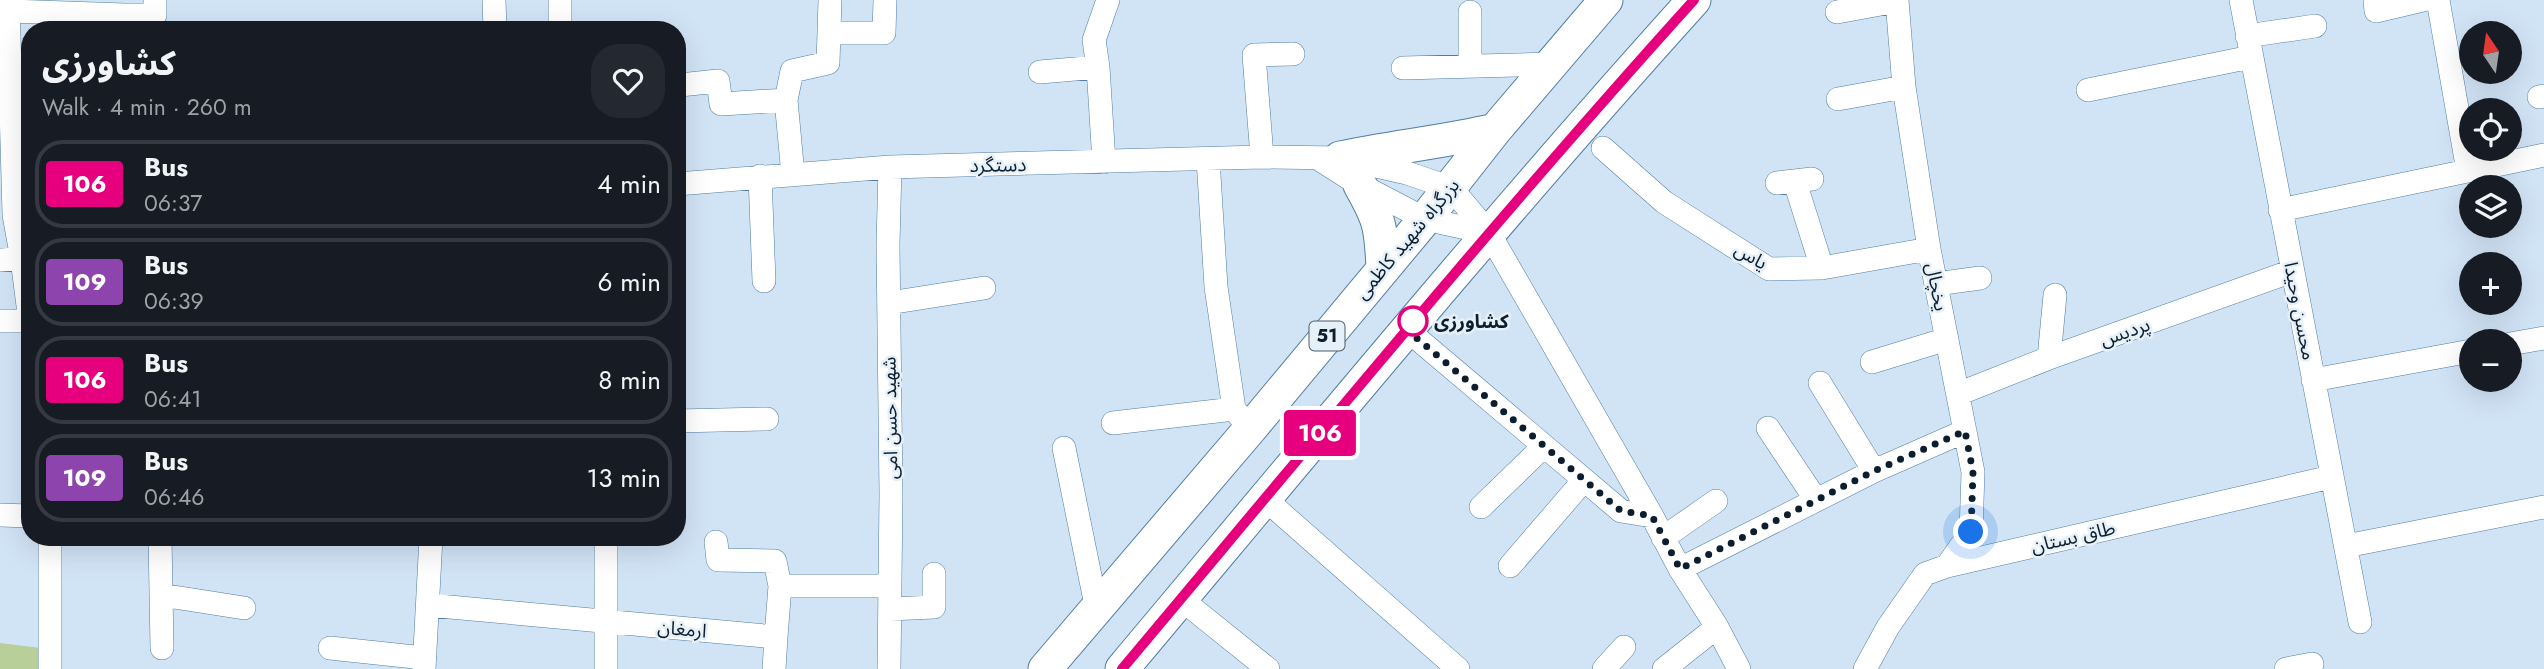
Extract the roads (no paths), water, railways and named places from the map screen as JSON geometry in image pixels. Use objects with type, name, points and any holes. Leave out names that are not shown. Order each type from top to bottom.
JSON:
[{"type":"highway","name":"بزرگراه شهید کاظمی","points":[[1045,669],[1097,610],[1242,419],[1425,219],[1495,130],[1606,0]]},
{"type":"highway","points":[[1122,669],[1406,329],[1581,125],[1694,0]]},
{"type":"highway","points":[[1330,158],[1457,139],[1495,130]]},
{"type":"highway","points":[[1360,185],[1377,214],[1381,229],[1383,267]]},
{"type":"street","points":[[129,21],[155,15],[155,0]]},
{"type":"street","points":[[494,0],[495,21]]},
{"type":"street","points":[[560,0],[560,21]]},
{"type":"street","points":[[793,175],[786,100],[792,71],[828,62],[830,0]]},
{"type":"street","points":[[829,33],[884,33],[885,0]]},
{"type":"street","points":[[1104,162],[1094,40],[1108,0]]},
{"type":"street","points":[[1837,12],[1897,0]]},
{"type":"street","name":"یخچال","points":[[1897,0],[1904,87],[1929,249],[1973,472],[1971,532],[1947,566]]},
{"type":"street","name":"محسن وحیدا","points":[[2241,0],[2360,622]]},
{"type":"street","points":[[2375,0],[2376,11],[2423,0]]},
{"type":"street","points":[[2438,0],[2468,171]]},
{"type":"street","points":[[21,278],[7,214],[9,6],[118,21]]},
{"type":"street","points":[[1470,12],[1470,65]]},
{"type":"street","points":[[2088,90],[2249,47],[2315,26]]},
{"type":"street","points":[[1262,157],[1254,55],[1293,54]]},
{"type":"street","points":[[1403,68],[1552,64]]},
{"type":"street","points":[[1040,72],[1098,67]]},
{"type":"street","points":[[686,84],[718,81],[720,104],[786,100]]},
{"type":"street","points":[[1838,99],[1904,87]]},
{"type":"street","name":"یاس","points":[[1603,148],[1664,202],[1769,269],[1822,268],[1929,249]]},
{"type":"street","points":[[2280,210],[2544,155]]},
{"type":"street","name":"دستگرد","points":[[686,183],[890,167],[1262,157],[1330,158],[1407,173],[1451,188]]},
{"type":"street","points":[[1330,158],[1360,185],[1425,219],[1489,233]]},
{"type":"street","points":[[1113,423],[1242,419],[1216,287],[1208,159]]},
{"type":"street","name":"شهید حسن امی","points":[[889,669],[890,167]]},
{"type":"street","points":[[760,176],[764,281]]},
{"type":"street","points":[[1795,181],[1822,268]]},
{"type":"street","points":[[1451,188],[1489,233],[1739,669]]},
{"type":"street","name":"پردیس","points":[[1958,394],[2049,358],[2292,271]]},
{"type":"street","points":[[1936,284],[1980,278]]},
{"type":"street","points":[[888,303],[984,288]]},
{"type":"street","points":[[2049,358],[2055,295]]},
{"type":"street","points":[[0,321],[21,321]]},
{"type":"street","points":[[1406,329],[1621,511],[1652,516]]},
{"type":"street","points":[[2522,342],[2544,338]]},
{"type":"street","points":[[1872,362],[1947,339]]},
{"type":"street","points":[[2313,380],[2459,353]]},
{"type":"street","points":[[1821,383],[1874,471]]},
{"type":"street","points":[[686,421],[766,419]]},
{"type":"street","points":[[1768,428],[1816,500]]},
{"type":"street","points":[[1680,569],[1874,471],[1965,431]]},
{"type":"street","points":[[1481,507],[1544,446]]},
{"type":"street","points":[[1064,448],[1097,610]]},
{"type":"street","name":"طاق بستان","points":[[1865,669],[1888,626],[1925,574],[1947,566],[2331,477]]},
{"type":"street","points":[[1510,566],[1584,480]]},
{"type":"street","points":[[1265,499],[1452,667]]},
{"type":"street","points":[[1663,538],[1716,501]]},
{"type":"street","points":[[2346,546],[2544,507]]},
{"type":"street","points":[[0,515],[21,516]]},
{"type":"street","points":[[716,542],[718,559],[775,561],[779,586],[774,669]]},
{"type":"street","points":[[50,546],[50,669]]},
{"type":"street","points":[[159,546],[162,648]]},
{"type":"street","points":[[330,648],[424,664],[431,546]]},
{"type":"street","points":[[606,669],[607,546]]},
{"type":"street","points":[[890,609],[934,607],[933,574]]},
{"type":"street","points":[[779,586],[890,586]]},
{"type":"street","points":[[161,595],[244,608]]},
{"type":"street","points":[[1181,599],[1268,669]]},
{"type":"street","name":"ارمغان","points":[[428,605],[776,637]]},
{"type":"street","points":[[1664,669],[1717,627]]},
{"type":"street","points":[[1604,669],[1624,647]]},
{"type":"street","points":[[2286,669],[2312,664]]},
{"type":"place","name":"کشاورزی","points":[[1413,321]]}]
